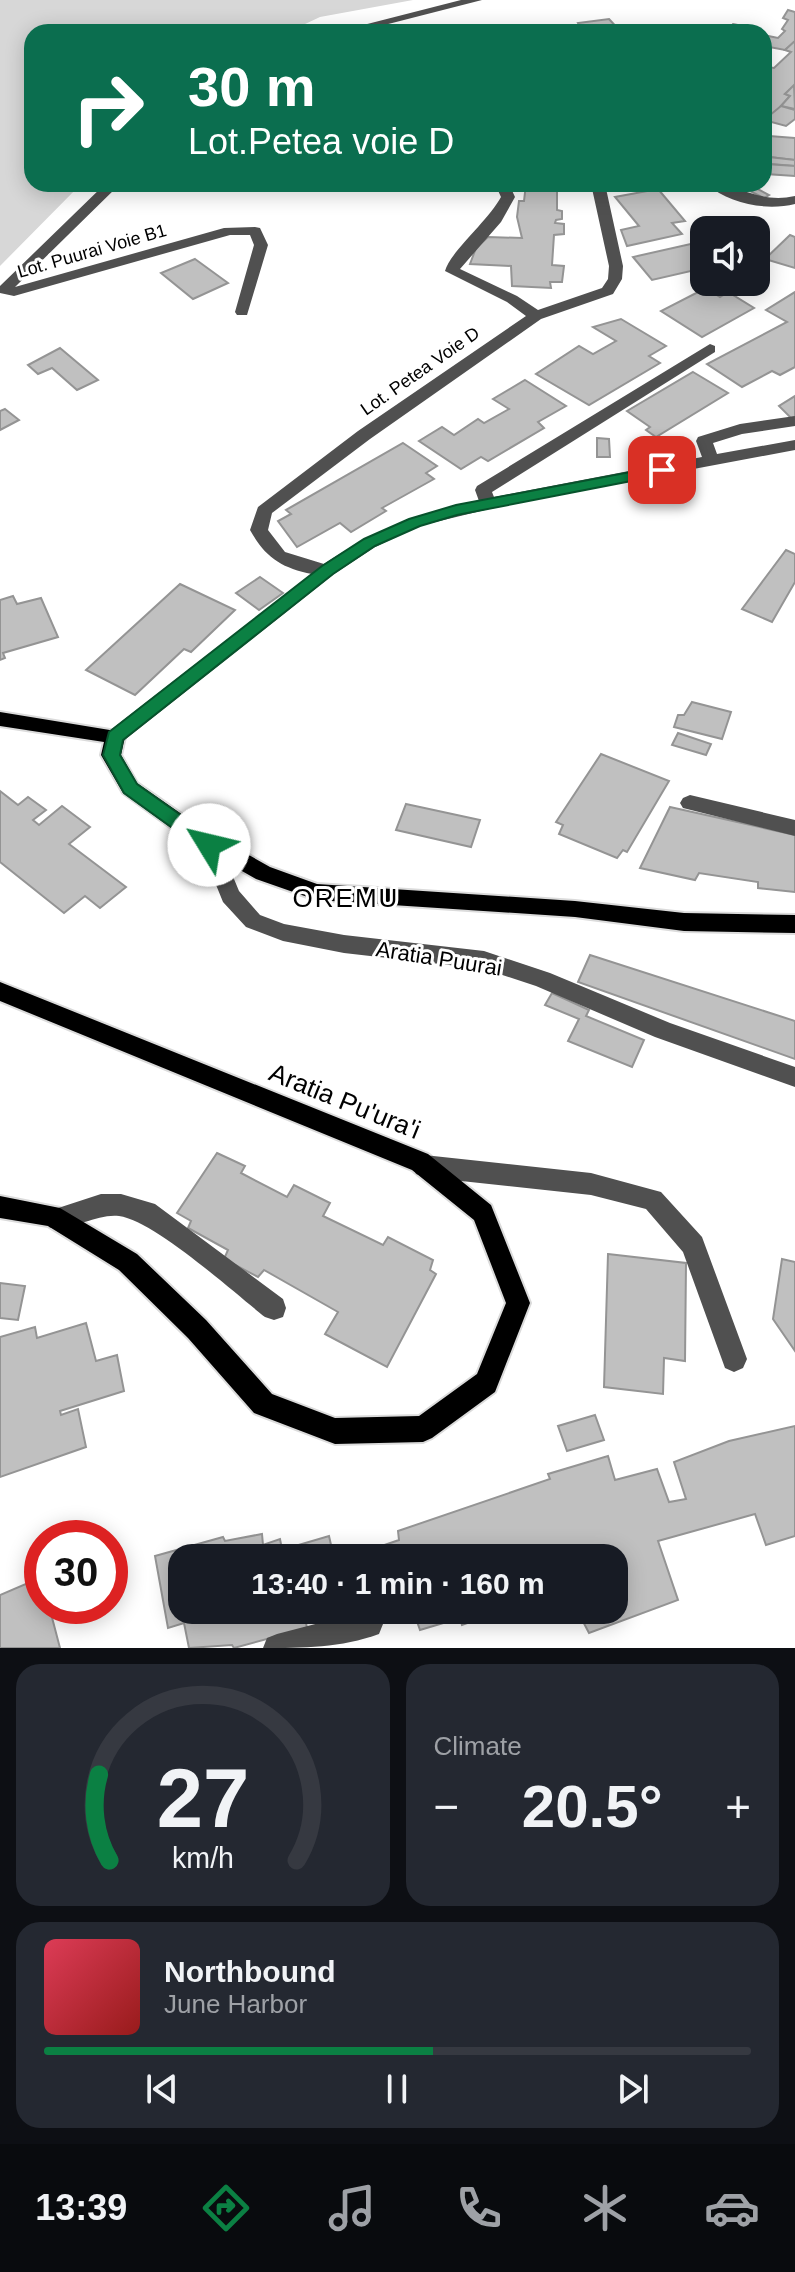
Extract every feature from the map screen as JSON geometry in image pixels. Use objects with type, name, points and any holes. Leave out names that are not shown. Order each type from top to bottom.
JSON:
[{"type":"main road","points":[[0,719],[115,737],[111,755],[130,788],[209,843],[263,873],[316,892],[575,909],[684,922],[795,924]]},
{"type":"main road","name":"Aratia Pu'ura'i","points":[[0,991],[424,1166],[483,1213],[518,1303],[486,1383],[423,1429],[335,1431],[263,1404],[197,1329],[128,1262],[57,1219],[0,1207]]},
{"type":"street","points":[[376,24],[476,0]]},
{"type":"street","name":"Lot. Puurai Voie B1","points":[[105,192],[4,290],[14,292],[77,277],[229,231],[255,231],[261,245],[242,312]]},
{"type":"street","points":[[506,192],[508,197],[496,219],[454,264],[452,271],[512,299],[536,316]]},
{"type":"street","name":"Lot. Petea Voie D","points":[[327,571],[287,563],[267,548],[259,530],[264,511],[364,435],[536,316],[608,291],[615,279],[607,215],[600,192]]},
{"type":"street","points":[[732,192],[755,202],[773,205],[795,200]]},
{"type":"street","points":[[488,504],[483,490],[710,349]]},
{"type":"street","points":[[712,461],[704,441],[740,429],[795,421]]},
{"type":"street","points":[[115,737],[327,571],[369,543],[414,522],[488,504],[795,445]]},
{"type":"street","points":[[690,803],[795,828]]},
{"type":"street","name":"Aratia Puurai","points":[[209,843],[230,896],[253,921],[283,932],[344,944],[484,960],[542,979],[663,1030],[795,1077]]},
{"type":"street","points":[[424,1166],[591,1184],[653,1200],[693,1245],[734,1359]]},
{"type":"street","points":[[57,1219],[102,1202],[123,1203],[147,1212],[274,1308]]},
{"type":"street","points":[[277,1648],[369,1624]]},
{"type":"shaded area","points":[[0,0],[413,0],[320,17],[305,24],[24,24],[24,192],[73,192],[0,266]]},
{"type":"building","points":[[788,10],[795,12],[795,41],[785,50],[772,48],[772,37],[778,38],[785,31],[782,29],[788,20],[783,18]]},
{"type":"building","points":[[609,19],[614,24],[579,24]]},
{"type":"building","points":[[795,41],[795,85],[785,94],[790,96],[774,114],[772,68],[791,52],[785,50]]},
{"type":"building","points":[[794,85],[795,109],[781,106],[790,96],[785,94]]},
{"type":"building","points":[[781,106],[795,110],[795,119],[786,126],[772,122],[772,113]]},
{"type":"building","points":[[772,136],[795,138],[795,160],[772,157]]},
{"type":"building","points":[[772,157],[795,160],[795,166],[772,164]]},
{"type":"building","points":[[772,164],[795,166],[795,176],[772,174]]},
{"type":"building","points":[[525,192],[557,192],[557,210],[562,211],[562,219],[555,223],[564,224],[564,234],[554,235],[552,265],[564,266],[562,282],[550,282],[551,288],[512,286],[511,266],[470,264],[476,248],[488,237],[522,238],[517,217],[519,201],[524,201]]},
{"type":"building","points":[[661,192],[685,221],[672,223],[682,234],[627,246],[621,230],[639,226],[615,197]]},
{"type":"building","points":[[752,192],[769,195],[764,198]]},
{"type":"building","points":[[790,235],[795,237],[795,268],[770,260],[770,254]]},
{"type":"building","points":[[690,244],[690,271],[652,280],[633,257]]},
{"type":"building","points":[[195,259],[228,283],[193,299],[161,273]]},
{"type":"building","points":[[795,292],[795,367],[780,375],[772,371],[742,387],[707,364],[787,322],[766,310]]},
{"type":"building","points":[[690,296],[734,296],[754,308],[702,337],[661,311]]},
{"type":"building","points":[[621,319],[666,346],[649,356],[660,363],[589,405],[536,374],[579,346],[593,354],[616,341],[593,327]]},
{"type":"building","points":[[60,348],[98,380],[77,390],[52,368],[38,374],[28,365]]},
{"type":"building","points":[[693,372],[728,393],[656,437],[646,430],[650,427],[627,411]]},
{"type":"building","points":[[525,380],[566,406],[538,422],[544,428],[488,461],[481,457],[461,469],[419,441],[442,427],[454,435],[478,419],[484,423],[509,409],[493,399]]},
{"type":"building","points":[[795,396],[795,417],[791,418],[779,406]]},
{"type":"building","points":[[5,409],[19,420],[0,430],[0,411]]},
{"type":"building","points":[[597,438],[609,439],[610,457],[597,457]]},
{"type":"building","points":[[403,443],[437,466],[426,473],[434,479],[382,508],[386,511],[351,532],[340,523],[297,547],[278,521],[291,514],[286,510]]},
{"type":"building","points":[[786,550],[795,554],[795,582],[772,622],[742,609]]},
{"type":"building","points":[[260,577],[283,593],[259,610],[236,593]]},
{"type":"building","points":[[180,584],[235,610],[191,652],[184,649],[135,695],[86,670]]},
{"type":"building","points":[[13,596],[17,604],[41,598],[58,637],[3,653],[5,658],[0,660],[0,600]]},
{"type":"building","points":[[692,702],[731,712],[722,739],[674,727],[678,715],[684,715]]},
{"type":"building","points":[[678,733],[711,744],[706,755],[672,745]]},
{"type":"building","points":[[601,754],[669,781],[627,852],[623,850],[617,858],[559,834],[563,825],[556,822]]},
{"type":"building","points":[[0,791],[18,805],[28,797],[46,810],[33,820],[39,825],[62,806],[90,827],[69,844],[126,887],[100,908],[85,896],[64,913],[0,862]]},
{"type":"building","points":[[406,804],[480,820],[471,847],[396,830]]},
{"type":"building","points":[[670,807],[795,835],[795,892],[758,888],[758,882],[699,873],[695,880],[640,868]]},
{"type":"building","points":[[590,955],[795,1021],[795,1059],[578,982]]},
{"type":"building","points":[[552,993],[589,1010],[586,1016],[644,1040],[632,1067],[568,1041],[579,1019],[545,1005]]},
{"type":"building","points":[[217,1153],[245,1166],[241,1173],[287,1197],[294,1185],[330,1203],[323,1216],[383,1245],[388,1237],[433,1260],[430,1270],[436,1274],[387,1367],[325,1334],[338,1312],[264,1270],[258,1277],[224,1259],[228,1250],[188,1228],[191,1221],[177,1213]]},
{"type":"building","points":[[608,1254],[686,1263],[685,1361],[664,1358],[663,1394],[604,1387]]},
{"type":"building","points":[[782,1259],[795,1262],[795,1351],[773,1319]]},
{"type":"building","points":[[0,1283],[25,1286],[18,1320],[0,1318]]},
{"type":"building","points":[[86,1323],[96,1361],[117,1355],[124,1391],[60,1411],[61,1415],[78,1409],[86,1447],[0,1477],[0,1337],[35,1327],[37,1338]]},
{"type":"building","points":[[595,1415],[604,1440],[567,1451],[558,1426]]},
{"type":"building","points":[[795,1426],[795,1536],[766,1545],[755,1514],[658,1541],[678,1600],[628,1619],[628,1544],[387,1544],[399,1540],[398,1531],[550,1479],[548,1474],[608,1456],[615,1480],[657,1469],[669,1502],[686,1499],[674,1462],[729,1441]]},
{"type":"building","points":[[262,1534],[263,1544],[198,1544],[223,1537],[225,1541]]},
{"type":"building","points":[[329,1536],[331,1544],[302,1544]]},
{"type":"building","points":[[168,1552],[168,1624],[181,1624],[168,1628],[155,1556]]},
{"type":"building","points":[[24,1585],[24,1624],[54,1624],[60,1648],[0,1648],[0,1595]]},
{"type":"building","points":[[184,1624],[306,1624],[307,1628],[234,1648],[232,1645],[189,1648]]},
{"type":"building","points":[[418,1624],[440,1624],[420,1630]]},
{"type":"building","points":[[584,1624],[613,1624],[589,1633]]},
{"type":"district","name":"OREMU","points":[[346,898]]},
{"type":"route","points":[[209,845],[130,788],[111,755],[115,737],[201,667],[271,617],[328,570],[369,543],[414,522],[456,510],[662,470]]}]
